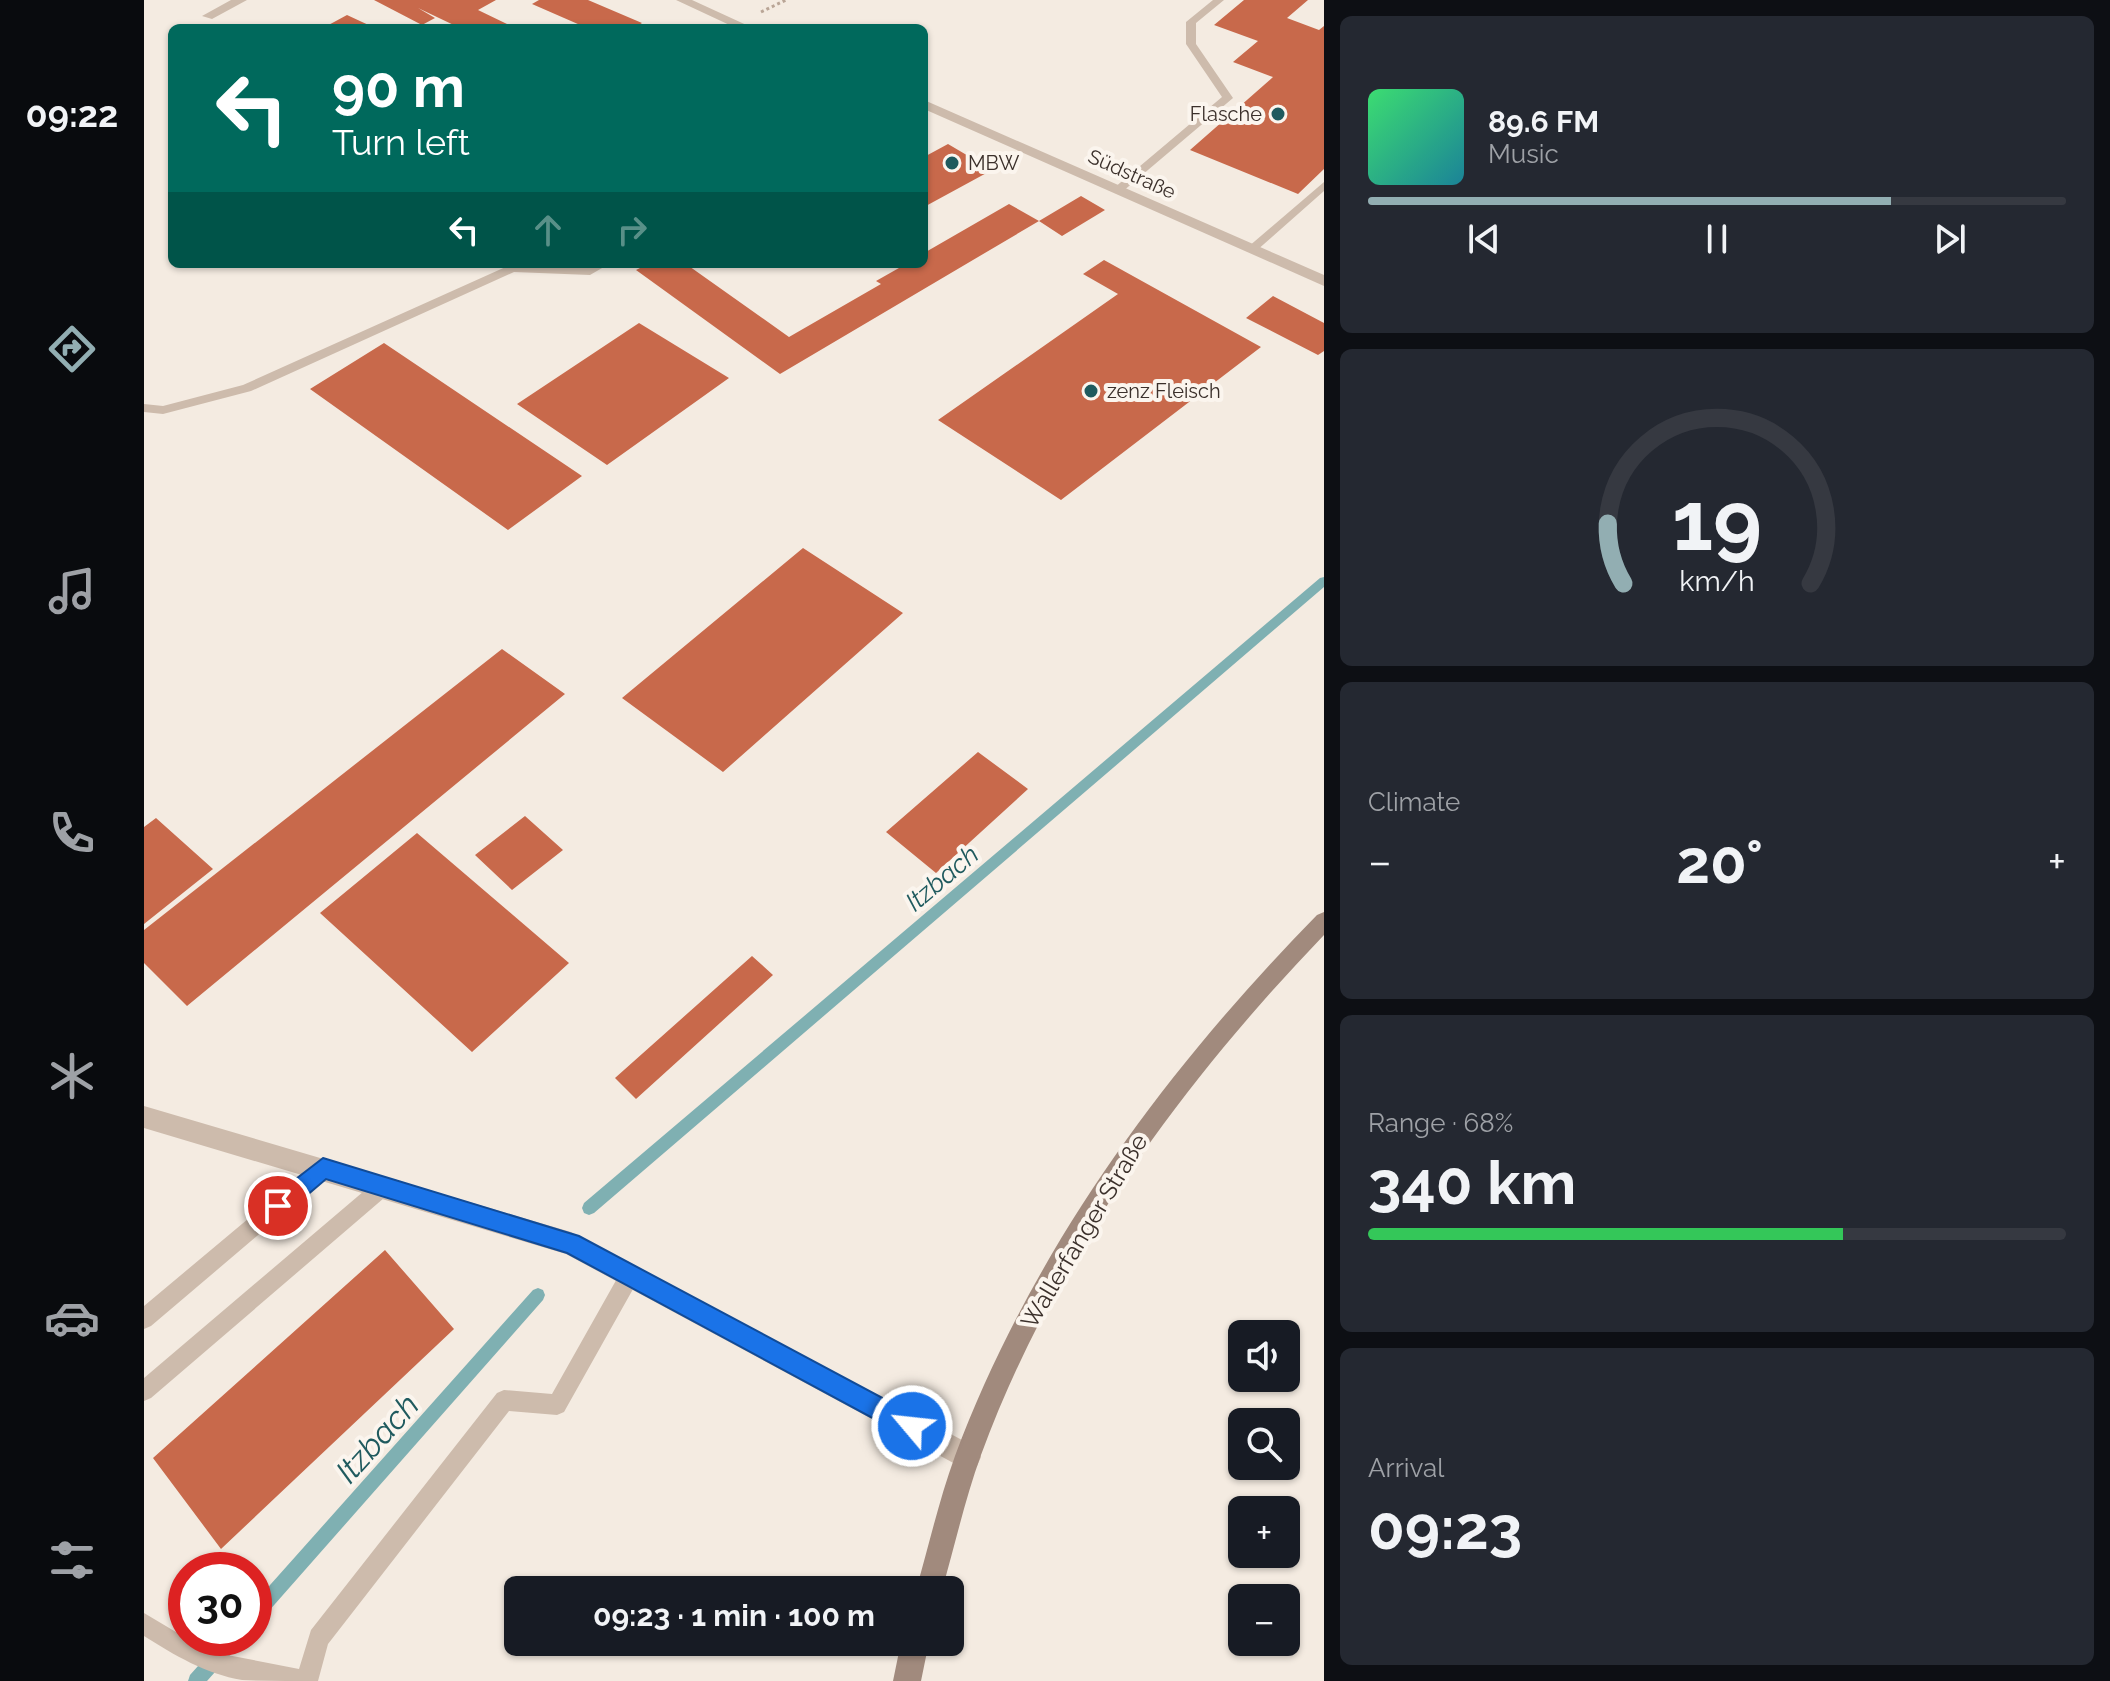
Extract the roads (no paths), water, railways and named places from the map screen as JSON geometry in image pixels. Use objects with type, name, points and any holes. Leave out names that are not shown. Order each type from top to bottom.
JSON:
[{"type":"main road","name":"Wallerfanger Straße","points":[[933,1576],[968,1457],[1020,1338],[1080,1232],[1147,1127],[1271,973],[1324,921]]},
{"type":"main road","points":[[907,1681],[912,1656]]},
{"type":"street","points":[[208,16],[241,0]]},
{"type":"street","points":[[682,0],[738,24]]},
{"type":"street","name":"Südstraße","points":[[928,106],[1324,281]]},
{"type":"street","points":[[144,1117],[571,1244],[968,1457]]},
{"type":"lane","points":[[1118,190],[1228,98],[1191,44],[1191,22],[1219,0]]},
{"type":"lane","points":[[1252,249],[1324,185]]},
{"type":"lane","points":[[144,408],[163,410],[247,388],[512,268],[590,271],[596,268]]},
{"type":"lane","points":[[144,1319],[323,1168]]},
{"type":"lane","points":[[144,1391],[384,1186]]},
{"type":"lane","points":[[144,1624],[212,1662],[304,1681],[319,1638],[504,1400],[557,1405],[630,1275]]},
{"type":"waterway","name":"Itzbach","points":[[589,1208],[1324,581]]},
{"type":"waterway","name":"Itzbach","points":[[272,1595],[538,1295]]},
{"type":"waterway","name":"Itzbach","points":[[196,1681],[218,1656]]},
{"type":"place","name":"Flasche","points":[[1278,114]]},
{"type":"place","name":"MBW","points":[[952,163]]},
{"type":"place","name":"zenz Fleisch","points":[[1091,391]]}]
